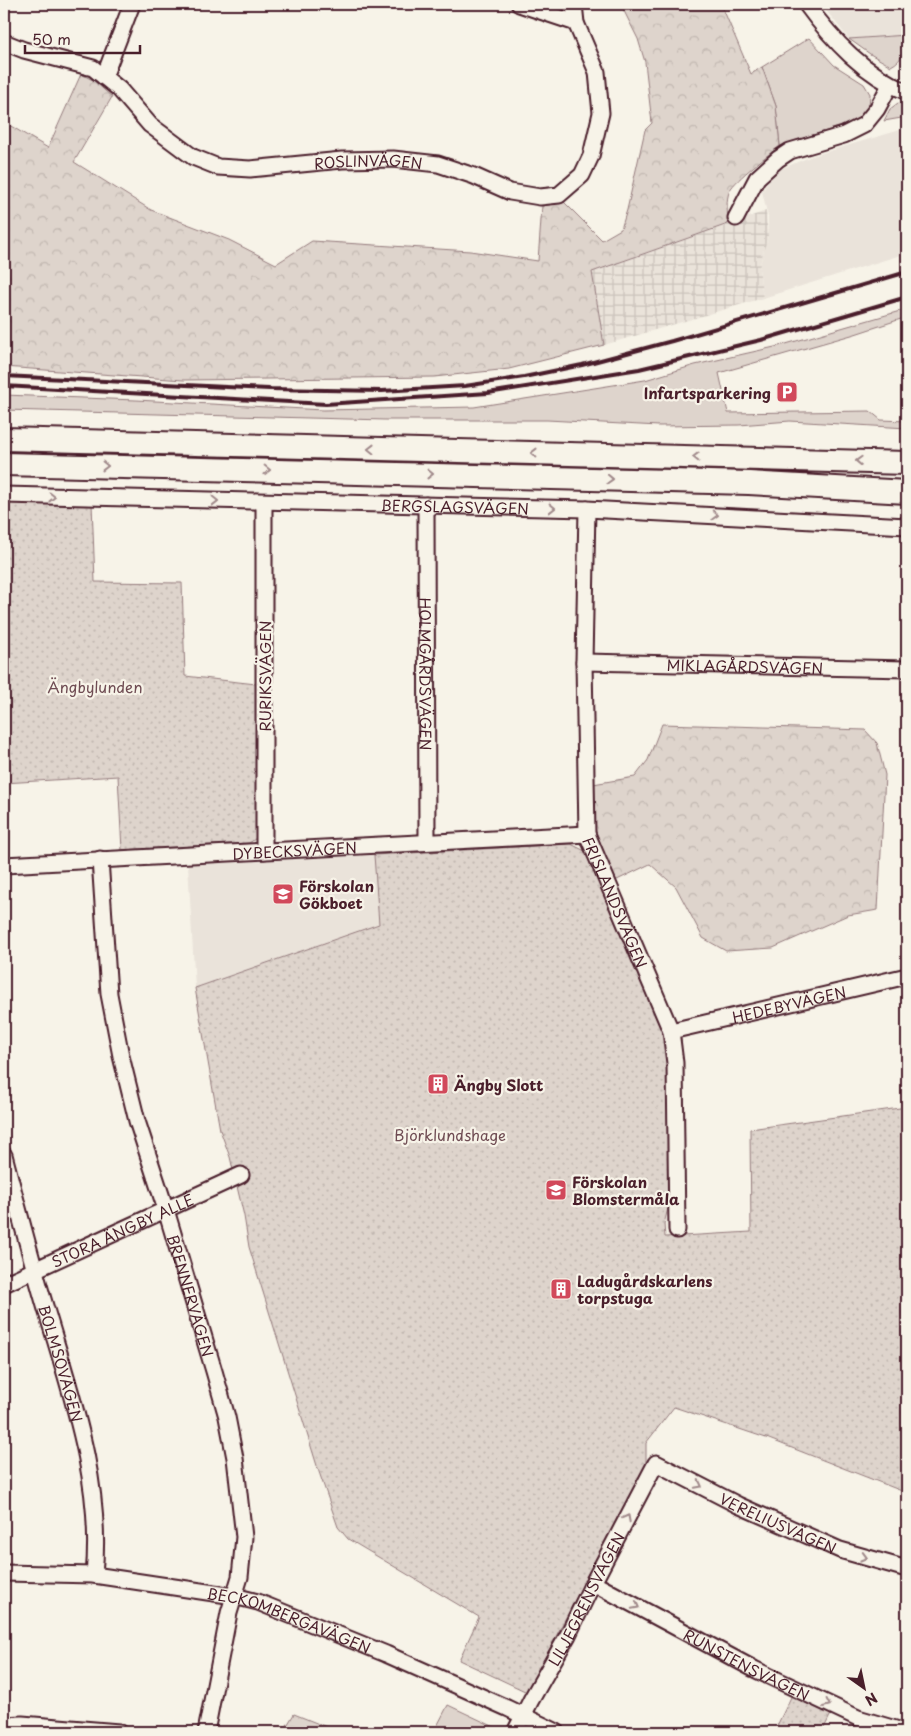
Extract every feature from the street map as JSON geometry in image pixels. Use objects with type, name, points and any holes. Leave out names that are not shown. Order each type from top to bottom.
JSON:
[{"type":"main road","points":[[4,439],[907,463]]},
{"type":"main road","name":"BERGSLAGSVÄGEN","points":[[4,464],[599,478],[749,483],[907,492]]},
{"type":"main road","points":[[824,487],[854,479],[907,483]]},
{"type":"street","points":[[104,77],[132,4]]},
{"type":"street","points":[[519,4],[576,23]]},
{"type":"street","name":"ROSLINVÄGEN","points":[[4,42],[24,50],[93,68],[119,89],[150,125],[193,157],[218,167],[250,169],[342,160],[393,159],[438,164],[474,176],[510,192],[540,196],[559,195],[582,175],[591,156],[601,113],[597,72],[576,23],[574,4]]},
{"type":"street","points":[[806,4],[825,30],[847,54],[890,85],[907,92]]},
{"type":"street","points":[[736,218],[758,178],[778,159],[790,151],[844,135],[864,125],[877,110],[890,85]]},
{"type":"street","name":"BERGSLAGSVÄGEN","points":[[4,495],[587,509],[907,526]]},
{"type":"street","name":"RURIKSVÄGEN","points":[[264,502],[264,851]]},
{"type":"street","name":"HOLMGÅRDSVÄGEN","points":[[426,505],[427,842]]},
{"type":"street","name":"FRISLANDSVÄGEN","points":[[587,509],[584,662],[587,834],[671,1031],[675,1063],[677,1230]]},
{"type":"street","name":"MIKLAGÅRDSVÄGEN","points":[[584,662],[907,669]]},
{"type":"street","name":"DYBECKSVÄGEN","points":[[4,865],[587,834]]},
{"type":"street","name":"BRENNERVÄGEN","points":[[100,859],[109,994],[120,1056],[137,1121],[166,1210],[227,1417],[236,1458],[244,1538],[240,1576],[229,1613],[206,1732]]},
{"type":"street","name":"HEDEBYVÄGEN","points":[[671,1031],[907,976]]},
{"type":"street","name":"BOLMSÖVÄGEN","points":[[4,1155],[34,1270],[74,1403],[85,1451],[92,1488],[97,1552],[94,1575]]},
{"type":"street","name":"STORA ÄNGBY ALLÉ","points":[[4,1284],[241,1175]]},
{"type":"street","name":"VERELIUSVÄGEN","points":[[656,1463],[738,1505],[840,1550],[907,1569]]},
{"type":"street","name":"LILJEGRENSVÄGEN","points":[[515,1732],[568,1635],[656,1463]]},
{"type":"street","name":"BECKOMBERGAVÄGEN","points":[[4,1573],[94,1575],[234,1596],[258,1602],[386,1654],[557,1732]]},
{"type":"street","name":"RUNSTENSVÄGEN","points":[[593,1583],[754,1669],[858,1718],[906,1732]]},
{"type":"street","points":[[4,1725],[22,1724],[119,1732]]},
{"type":"shaded area","points":[[821,4],[907,4],[907,35],[849,39]]},
{"type":"shaded area","points":[[907,128],[907,253],[763,298],[759,268],[768,236],[768,217],[762,191],[776,171],[812,156]]},
{"type":"shaded area","points":[[766,211],[768,236],[759,268],[763,298],[604,345],[592,272]]},
{"type":"shaded area","name":"Förskolan Gökboet","points":[[374,855],[380,924],[195,988],[188,864]]},
{"type":"green space","points":[[623,4],[721,4],[751,74],[762,67],[776,106],[780,146],[745,174],[730,190],[727,203],[728,224],[592,272],[604,345],[509,369],[434,377],[183,380],[4,367],[4,122],[48,148],[81,74],[93,80],[112,97],[74,162],[151,210],[229,240],[276,264],[312,241],[470,251],[538,261],[542,206],[564,202],[602,240],[621,229],[645,130],[652,123],[645,62],[638,39],[623,9]]},
{"type":"green space","points":[[907,35],[904,53],[891,66],[849,39]]},
{"type":"green space","points":[[809,38],[834,65],[864,84],[870,94],[869,107],[863,116],[851,123],[780,146],[776,106],[762,67]]},
{"type":"green space","points":[[898,103],[907,106],[907,117],[884,121],[890,109]]},
{"type":"green space","points":[[907,309],[907,317],[719,373],[728,413],[870,411],[881,420],[907,421],[907,428],[790,421],[739,425],[659,426],[547,420],[386,420],[4,410],[4,395],[323,410],[474,407],[645,380],[695,365],[779,346]]},
{"type":"green space","name":"Ängbylunden","points":[[4,502],[92,504],[95,582],[182,583],[185,676],[256,684],[258,834],[255,839],[249,843],[122,850],[118,776],[4,783]]},
{"type":"green space","points":[[662,724],[865,730],[877,743],[885,775],[878,910],[848,915],[773,948],[726,951],[703,938],[676,887],[650,864],[615,881],[596,832],[593,819],[593,784],[635,777],[648,760]]},
{"type":"green space","name":"Björklundshage","points":[[571,844],[587,852],[668,1041],[669,1204],[664,1224],[665,1237],[751,1232],[750,1129],[907,1107],[907,1493],[769,1439],[674,1407],[646,1443],[646,1464],[527,1692],[459,1660],[479,1617],[348,1539],[338,1527],[249,1247],[244,1216],[230,1157],[220,1130],[195,988],[379,924],[374,855]]},
{"type":"green space","points":[[792,1695],[831,1714],[822,1732],[774,1732]]},
{"type":"green space","points":[[448,1705],[503,1731],[504,1732],[434,1732]]},
{"type":"green space","points":[[294,1714],[339,1732],[283,1732]]},
{"type":"railway","points":[[4,376],[269,389],[382,391],[465,386],[524,377],[582,365],[672,341],[907,272]]},
{"type":"railway","points":[[4,386],[326,404],[488,393],[639,369],[761,340],[907,297]]},
{"type":"place","name":"Infartsparkering","points":[[787,392]]},
{"type":"place","name":"Förskolan Gökboet","points":[[283,894]]},
{"type":"place","name":"Ängby Slott","points":[[438,1084]]},
{"type":"place","name":"Förskolan Blomstermåla","points":[[556,1190]]},
{"type":"place","name":"Ladugårdskarlens torpstuga","points":[[561,1289]]}]
